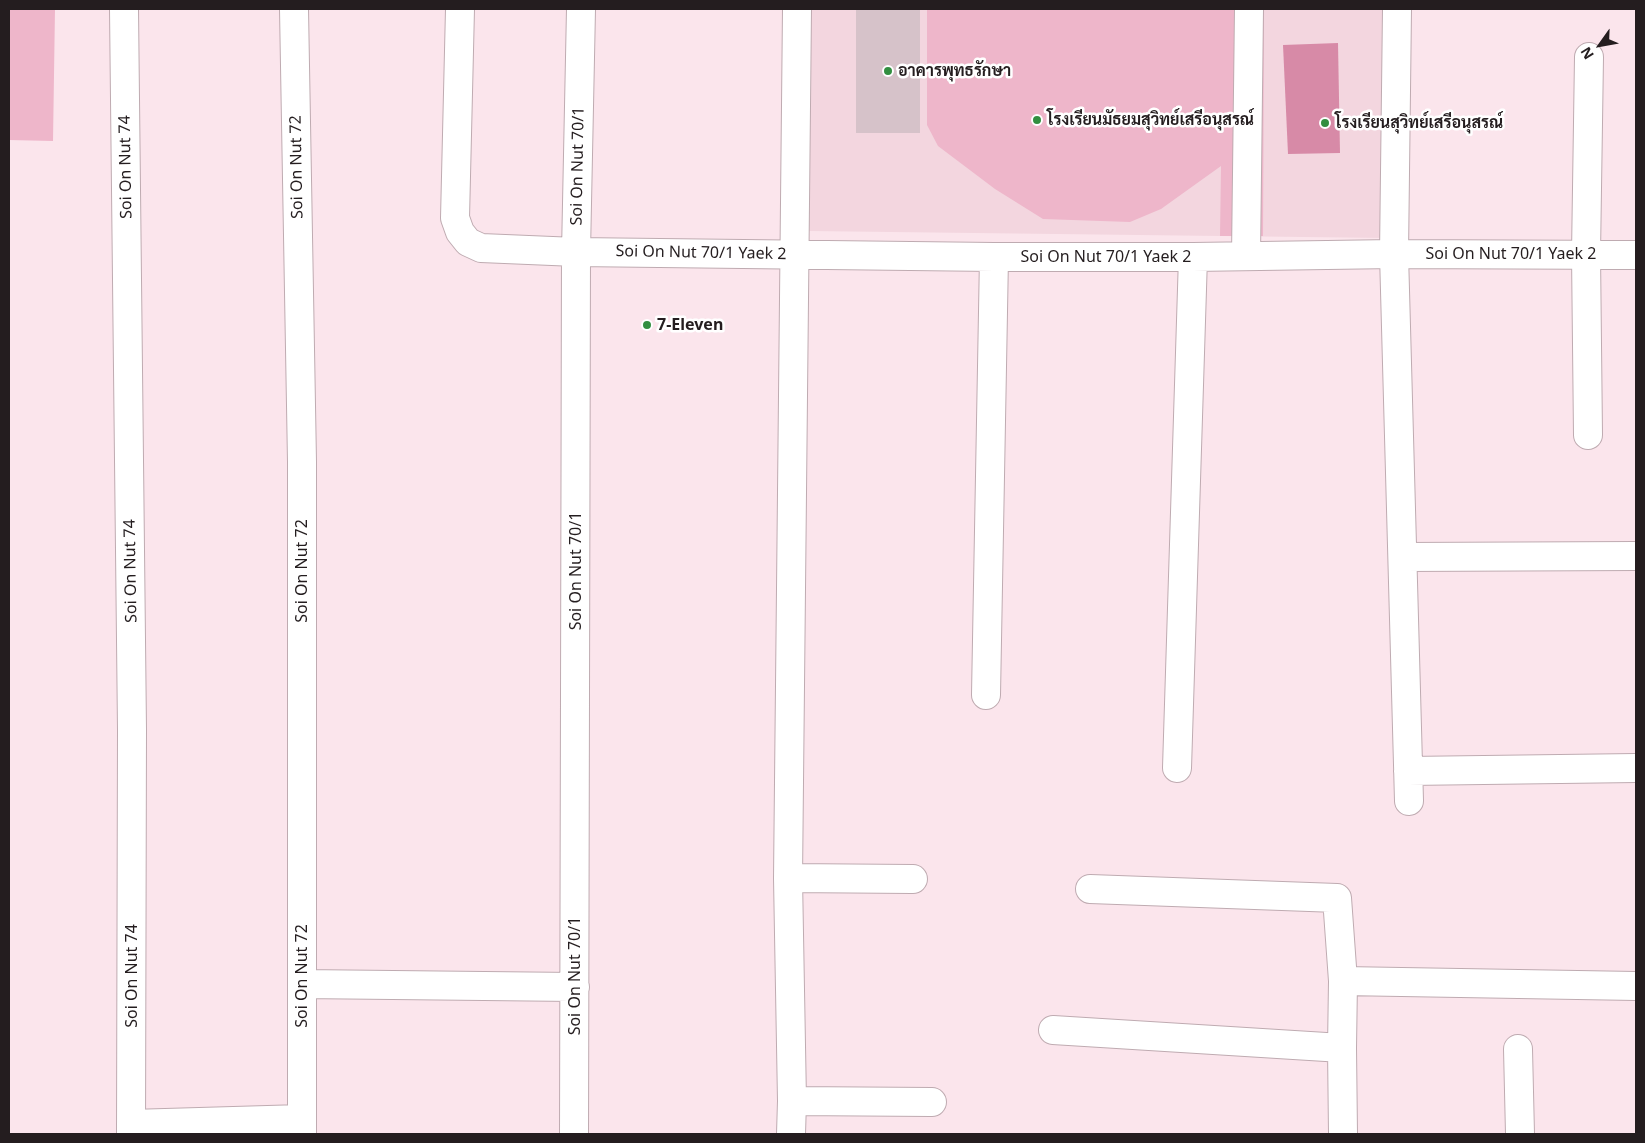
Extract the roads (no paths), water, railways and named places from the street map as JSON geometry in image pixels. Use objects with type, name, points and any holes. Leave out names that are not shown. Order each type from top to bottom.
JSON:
[{"type":"street","name":"Soi On Nut 74","points":[[124,9],[132,730],[131,1129]]},
{"type":"street","name":"Soi On Nut 72","points":[[294,9],[302,462],[302,1127]]},
{"type":"street","name":"Soi On Nut 70/1 Yaek 2","points":[[460,9],[456,218],[460,232],[468,242],[481,248],[576,252],[994,257],[1394,254],[1636,255]]},
{"type":"street","name":"Soi On Nut 70/1","points":[[574,1134],[576,252],[582,9]]},
{"type":"street","points":[[791,1134],[788,878],[797,9]]},
{"type":"street","points":[[1246,256],[1249,9]]},
{"type":"street","points":[[1397,9],[1394,254],[1410,800]]},
{"type":"street","points":[[1588,435],[1586,254],[1589,57]]},
{"type":"street","points":[[986,695],[994,257]]},
{"type":"street","points":[[1177,768],[1193,257]]},
{"type":"street","points":[[1402,557],[1636,556]]},
{"type":"street","points":[[1408,771],[1636,768]]},
{"type":"street","points":[[788,878],[913,880]]},
{"type":"street","points":[[1090,888],[1337,898],[1343,981],[1343,1134]]},
{"type":"street","points":[[1343,981],[1636,986]]},
{"type":"street","points":[[302,984],[575,987]]},
{"type":"street","points":[[1053,1030],[1342,1048]]},
{"type":"street","points":[[1518,1049],[1520,1134]]},
{"type":"street","points":[[792,1101],[932,1102]]},
{"type":"street","points":[[131,1129],[302,1127]]},
{"type":"place","name":"อาคารพุทธรักษา","points":[[888,71]]},
{"type":"place","name":"โรงเรียนมัธยมสุวิทย์เสรีอนุสรณ์","points":[[1037,120]]},
{"type":"place","name":"โรงเรียนสุวิทย์เสรีอนุสรณ์","points":[[1325,123]]},
{"type":"place","name":"7-Eleven","points":[[647,325]]}]
